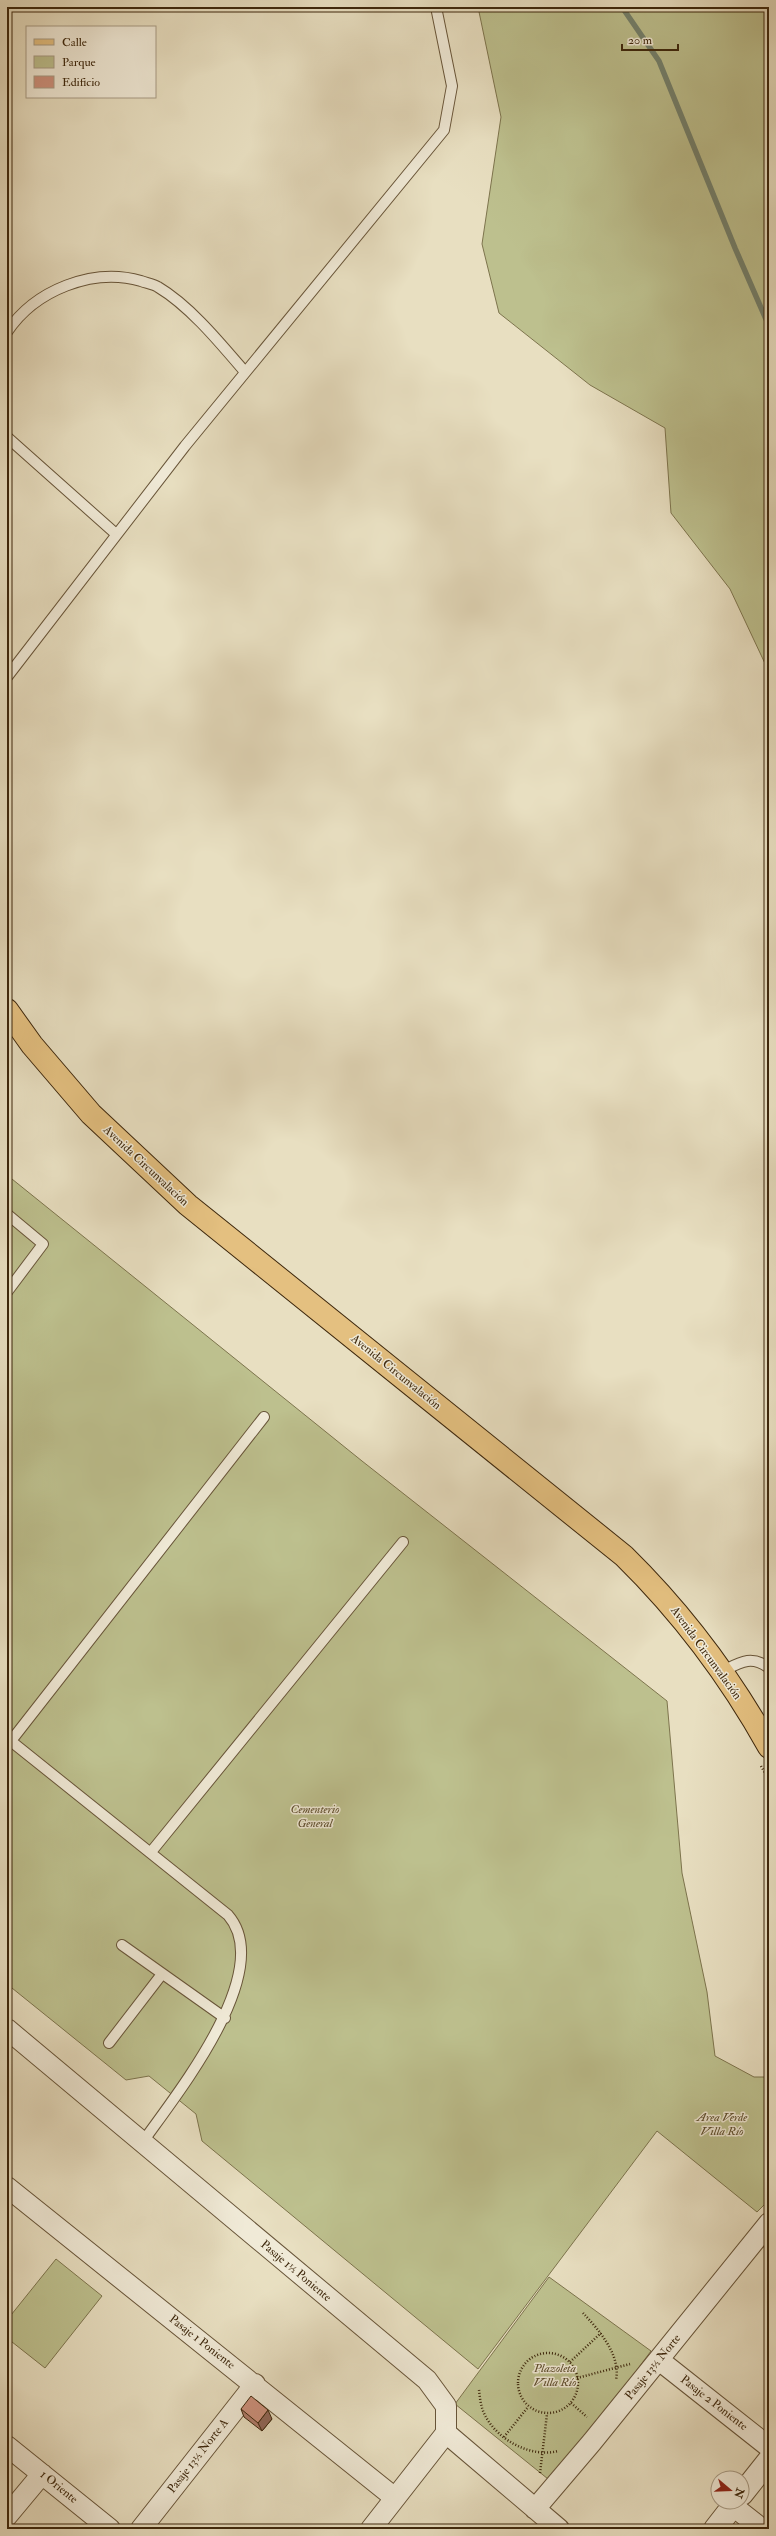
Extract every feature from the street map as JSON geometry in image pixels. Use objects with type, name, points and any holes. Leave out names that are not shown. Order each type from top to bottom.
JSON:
[{"type":"main road","name":"Avenida Circunvalación","points":[[7,1010],[32,1044],[91,1114],[156,1177],[193,1210],[624,1556],[675,1609],[721,1672],[769,1747]]},
{"type":"street","name":"Pasaje 1½ Poniente","points":[[7,2029],[427,2380],[446,2406],[446,2433]]},
{"type":"street","name":"Pasaje 1 Poniente","points":[[7,2187],[255,2384],[395,2498]]},
{"type":"street","name":"Pasaje 13½ Norte","points":[[535,2509],[769,2223]]},
{"type":"street","name":"Pasaje 2 Poniente","points":[[658,2360],[769,2447]]},
{"type":"street","name":"Pasaje 13½ Norte A","points":[[141,2529],[255,2384]]},
{"type":"street","points":[[371,2529],[446,2433],[559,2529]]},
{"type":"street","name":"1 Oriente","points":[[7,2446],[110,2529]]},
{"type":"street","points":[[750,2484],[769,2460]]},
{"type":"street","points":[[7,2516],[42,2474]]},
{"type":"street","points":[[715,2529],[730,2510]]},
{"type":"street","points":[[745,2510],[762,2529]]},
{"type":"lane","points":[[7,677],[116,534],[245,372],[444,130],[452,86],[436,7]]},
{"type":"lane","points":[[7,332],[15,320],[45,295],[87,279],[128,278],[158,286],[208,329],[245,372]]},
{"type":"lane","points":[[7,437],[116,534]]},
{"type":"lane","points":[[7,1214],[43,1244],[7,1292]]},
{"type":"lane","points":[[142,2143],[212,2042],[225,2018],[234,1997],[240,1962],[240,1934],[236,1924],[151,1852],[8,1742],[264,1417]]},
{"type":"lane","points":[[151,1852],[403,1542]]},
{"type":"lane","points":[[721,1672],[743,1661],[752,1659],[769,1668]]},
{"type":"lane","points":[[122,1945],[225,2018]]},
{"type":"lane","points":[[109,2043],[162,1974]]},
{"type":"path","points":[[583,2313],[601,2332],[611,2350],[617,2374],[614,2388]]},
{"type":"path","points":[[570,2362],[601,2332]]},
{"type":"path","points":[[545,2353],[561,2356],[570,2362],[577,2378],[575,2396],[571,2403],[555,2413],[547,2414],[528,2406],[520,2396],[518,2383],[523,2367],[530,2359],[545,2353]]},
{"type":"path","points":[[577,2378],[615,2366],[658,2360]]},
{"type":"path","points":[[479,2390],[486,2418],[504,2437],[523,2449],[551,2453],[562,2450]]},
{"type":"path","points":[[504,2437],[528,2406]]},
{"type":"path","points":[[535,2509],[547,2414]]},
{"type":"green space","points":[[478,7],[769,7],[769,672],[730,589],[671,513],[665,428],[590,385],[499,313],[482,244],[501,117]]},
{"type":"green space","name":"Cementerio General","points":[[7,1175],[362,1461],[667,1701],[682,1873],[707,1992],[715,2056],[754,2077],[769,2077],[769,2200],[757,2212],[657,2131],[478,2369],[202,2141],[196,2114],[149,2076],[126,2080],[7,1984]]},
{"type":"green space","points":[[56,2259],[102,2296],[45,2368],[7,2338],[7,2320]]},
{"type":"green space","name":"Plazoleta Villa Río","points":[[549,2277],[651,2351],[553,2483],[455,2404]]},
{"type":"building","points":[[769,2242],[769,2251],[764,2247]]},
{"type":"building","points":[[251,2396],[268,2410],[258,2423],[241,2409]]},
{"type":"waterway","points":[[622,7],[659,61],[735,248],[769,326]]},
{"type":"park label","name":"Area Verde Villa Río","points":[[722,2124]]}]
